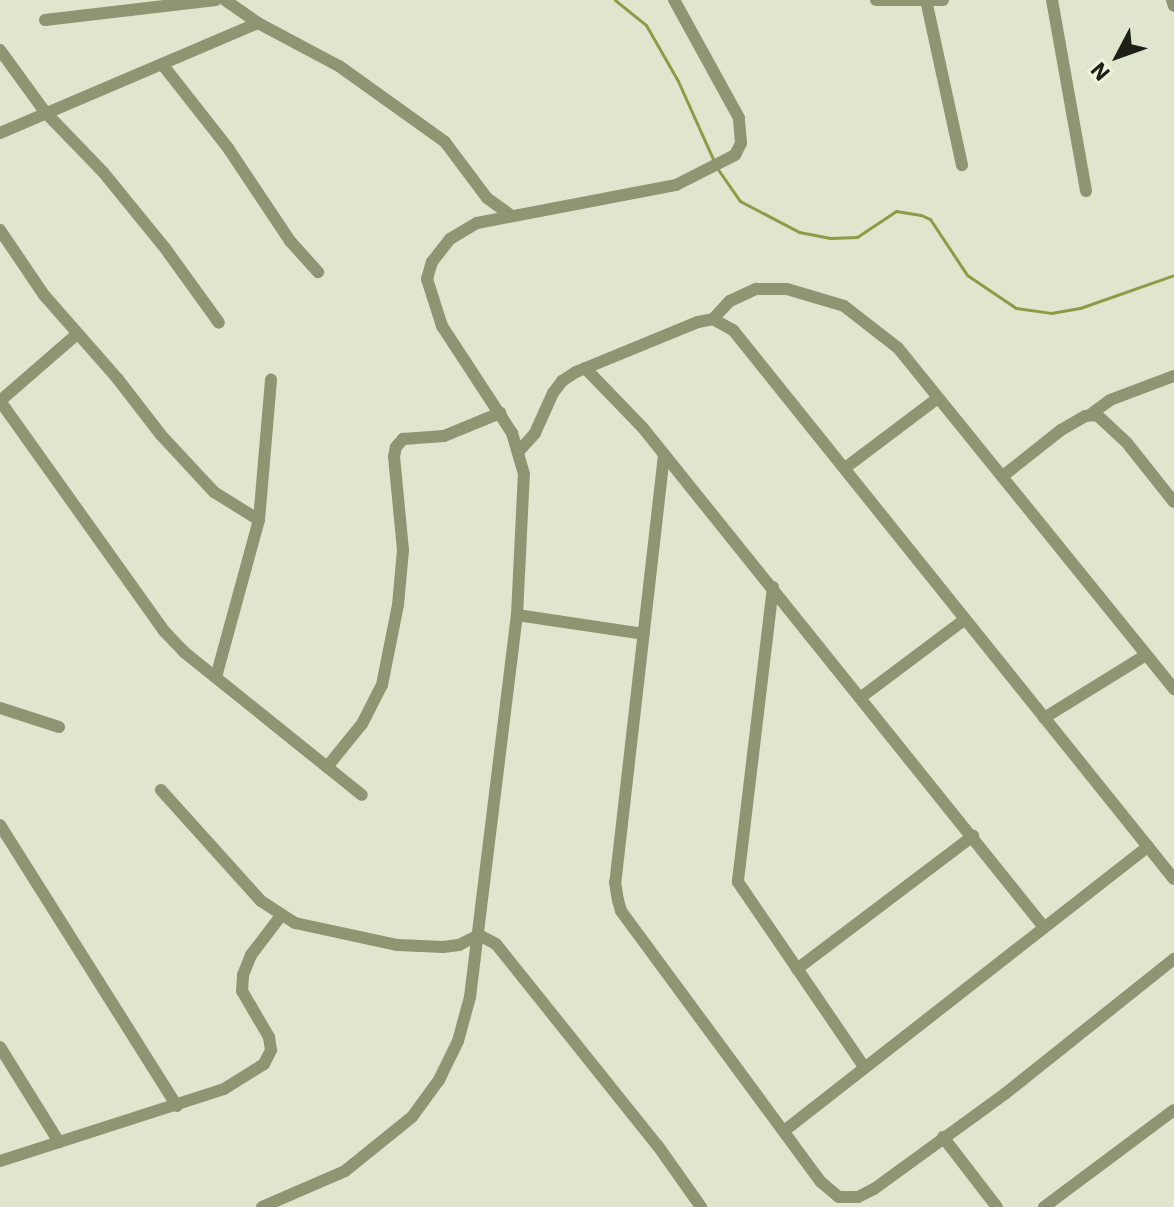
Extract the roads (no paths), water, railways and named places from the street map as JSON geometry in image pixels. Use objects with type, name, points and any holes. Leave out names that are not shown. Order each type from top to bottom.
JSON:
[{"type":"street","points":[[45,20],[216,0]]},
{"type":"street","points":[[225,0],[258,23],[339,66],[445,142],[487,198],[510,215]]},
{"type":"street","points":[[267,1206],[345,1171],[412,1117],[439,1080],[458,1041],[470,997],[517,615],[524,498],[519,451],[500,413],[442,326],[431,301],[427,279],[439,250],[450,239],[477,223],[636,195],[698,177],[735,155],[741,143],[739,118],[674,0]]},
{"type":"street","points":[[876,0],[943,0]]},
{"type":"street","points":[[1052,0],[1086,191]]},
{"type":"street","points":[[1172,0],[1174,6]]},
{"type":"street","points":[[926,1],[962,165]]},
{"type":"street","points":[[0,133],[258,23]]},
{"type":"street","points":[[0,50],[45,112],[103,172],[165,248],[219,323]]},
{"type":"street","points":[[162,64],[228,148],[290,241],[318,272]]},
{"type":"street","points":[[0,230],[76,335],[214,492],[259,520]]},
{"type":"street","points":[[519,451],[529,445],[562,381],[585,368],[698,322],[713,319],[730,301],[756,289],[787,289],[844,306],[898,348],[1174,689]]},
{"type":"street","points":[[713,319],[747,343],[964,620],[1174,879]]},
{"type":"street","points":[[76,335],[0,401],[164,631],[362,795]]},
{"type":"street","points":[[585,368],[664,455],[773,587],[1043,926]]},
{"type":"street","points":[[1003,476],[1061,430],[1110,400],[1174,376]]},
{"type":"street","points":[[216,677],[259,520],[271,380]]},
{"type":"street","points":[[845,468],[938,398]]},
{"type":"street","points":[[327,767],[362,724],[382,685],[398,605],[403,550],[394,457],[396,447],[403,439],[444,436],[500,413]]},
{"type":"street","points":[[1091,414],[1105,421],[1127,443],[1174,502]]},
{"type":"street","points":[[664,455],[615,882],[618,900],[621,911],[821,1182],[839,1197],[858,1197],[874,1189],[1006,1093],[1174,959]]},
{"type":"street","points":[[773,587],[738,882],[864,1067]]},
{"type":"street","points":[[517,615],[644,634]]},
{"type":"street","points":[[860,698],[964,620]]},
{"type":"street","points":[[1044,718],[1146,655]]},
{"type":"street","points":[[0,708],[59,727]]},
{"type":"street","points":[[161,790],[261,901],[280,917],[349,937],[398,945],[443,947],[459,945],[479,935]]},
{"type":"street","points":[[0,825],[177,1106]]},
{"type":"street","points":[[797,969],[973,836]]},
{"type":"street","points":[[784,1131],[1148,847]]},
{"type":"street","points":[[0,1161],[224,1089],[264,1064],[271,1050],[269,1037],[242,991],[243,975],[251,955],[280,917]]},
{"type":"street","points":[[479,935],[496,944],[528,980],[658,1146],[701,1207]]},
{"type":"street","points":[[0,1047],[59,1142]]},
{"type":"street","points":[[1044,1207],[1174,1110]]},
{"type":"street","points":[[943,1137],[997,1207]]},
{"type":"waterway","points":[[615,0],[646,25],[678,81],[714,161]]},
{"type":"waterway","points":[[717,168],[740,201],[799,232],[831,238],[857,237],[896,211],[930,219],[967,275],[1016,308],[1051,313],[1080,308],[1174,275]]}]
